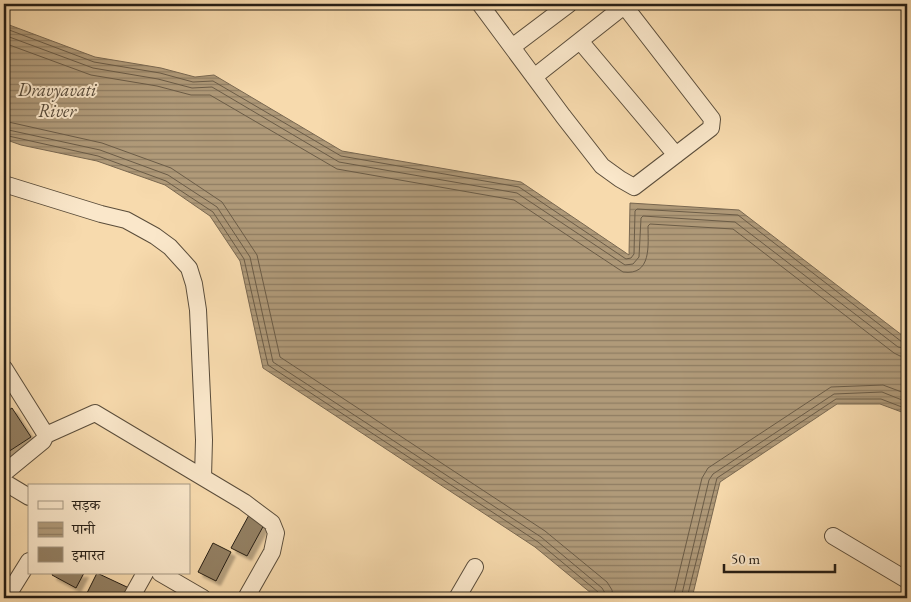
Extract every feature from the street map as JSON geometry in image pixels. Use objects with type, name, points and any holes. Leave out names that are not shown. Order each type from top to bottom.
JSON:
[{"type":"street","points":[[480,4],[534,77],[602,166],[634,187],[711,128],[712,119],[624,5],[534,77]]},
{"type":"street","points":[[512,47],[568,4]]},
{"type":"street","points":[[580,41],[676,155]]},
{"type":"street","points":[[4,184],[126,220],[155,236],[170,247],[189,268],[194,284],[198,310],[204,440],[203,477]]},
{"type":"street","points":[[4,368],[46,435]]},
{"type":"street","points":[[4,472],[43,441],[46,435],[95,413],[203,477],[251,507],[272,523],[276,533],[272,552],[246,598]]},
{"type":"street","points":[[4,482],[28,496]]},
{"type":"street","points":[[833,536],[907,580]]},
{"type":"street","points":[[6,598],[28,564]]},
{"type":"street","points":[[458,598],[475,567]]},
{"type":"street","points":[[131,598],[144,574]]},
{"type":"street","points":[[162,574],[203,598]]},
{"type":"water","name":"Dravyavati River","points":[[4,23],[95,57],[161,68],[195,77],[214,75],[342,151],[521,182],[629,255],[630,203],[739,210],[907,339],[907,414],[880,404],[837,404],[720,482],[692,598],[597,598],[535,547],[263,368],[240,261],[210,216],[165,185],[97,161],[21,145],[4,139]]},
{"type":"building","points":[[12,408],[31,437],[8,452],[9,457],[4,461],[4,413]]},
{"type":"building","points":[[249,515],[265,523],[247,556],[231,548]]},
{"type":"building","points":[[213,543],[231,552],[216,581],[198,572]]},
{"type":"building","points":[[52,574],[83,574],[76,588]]},
{"type":"building","points":[[96,574],[129,588],[124,598],[93,598],[86,595]]}]
